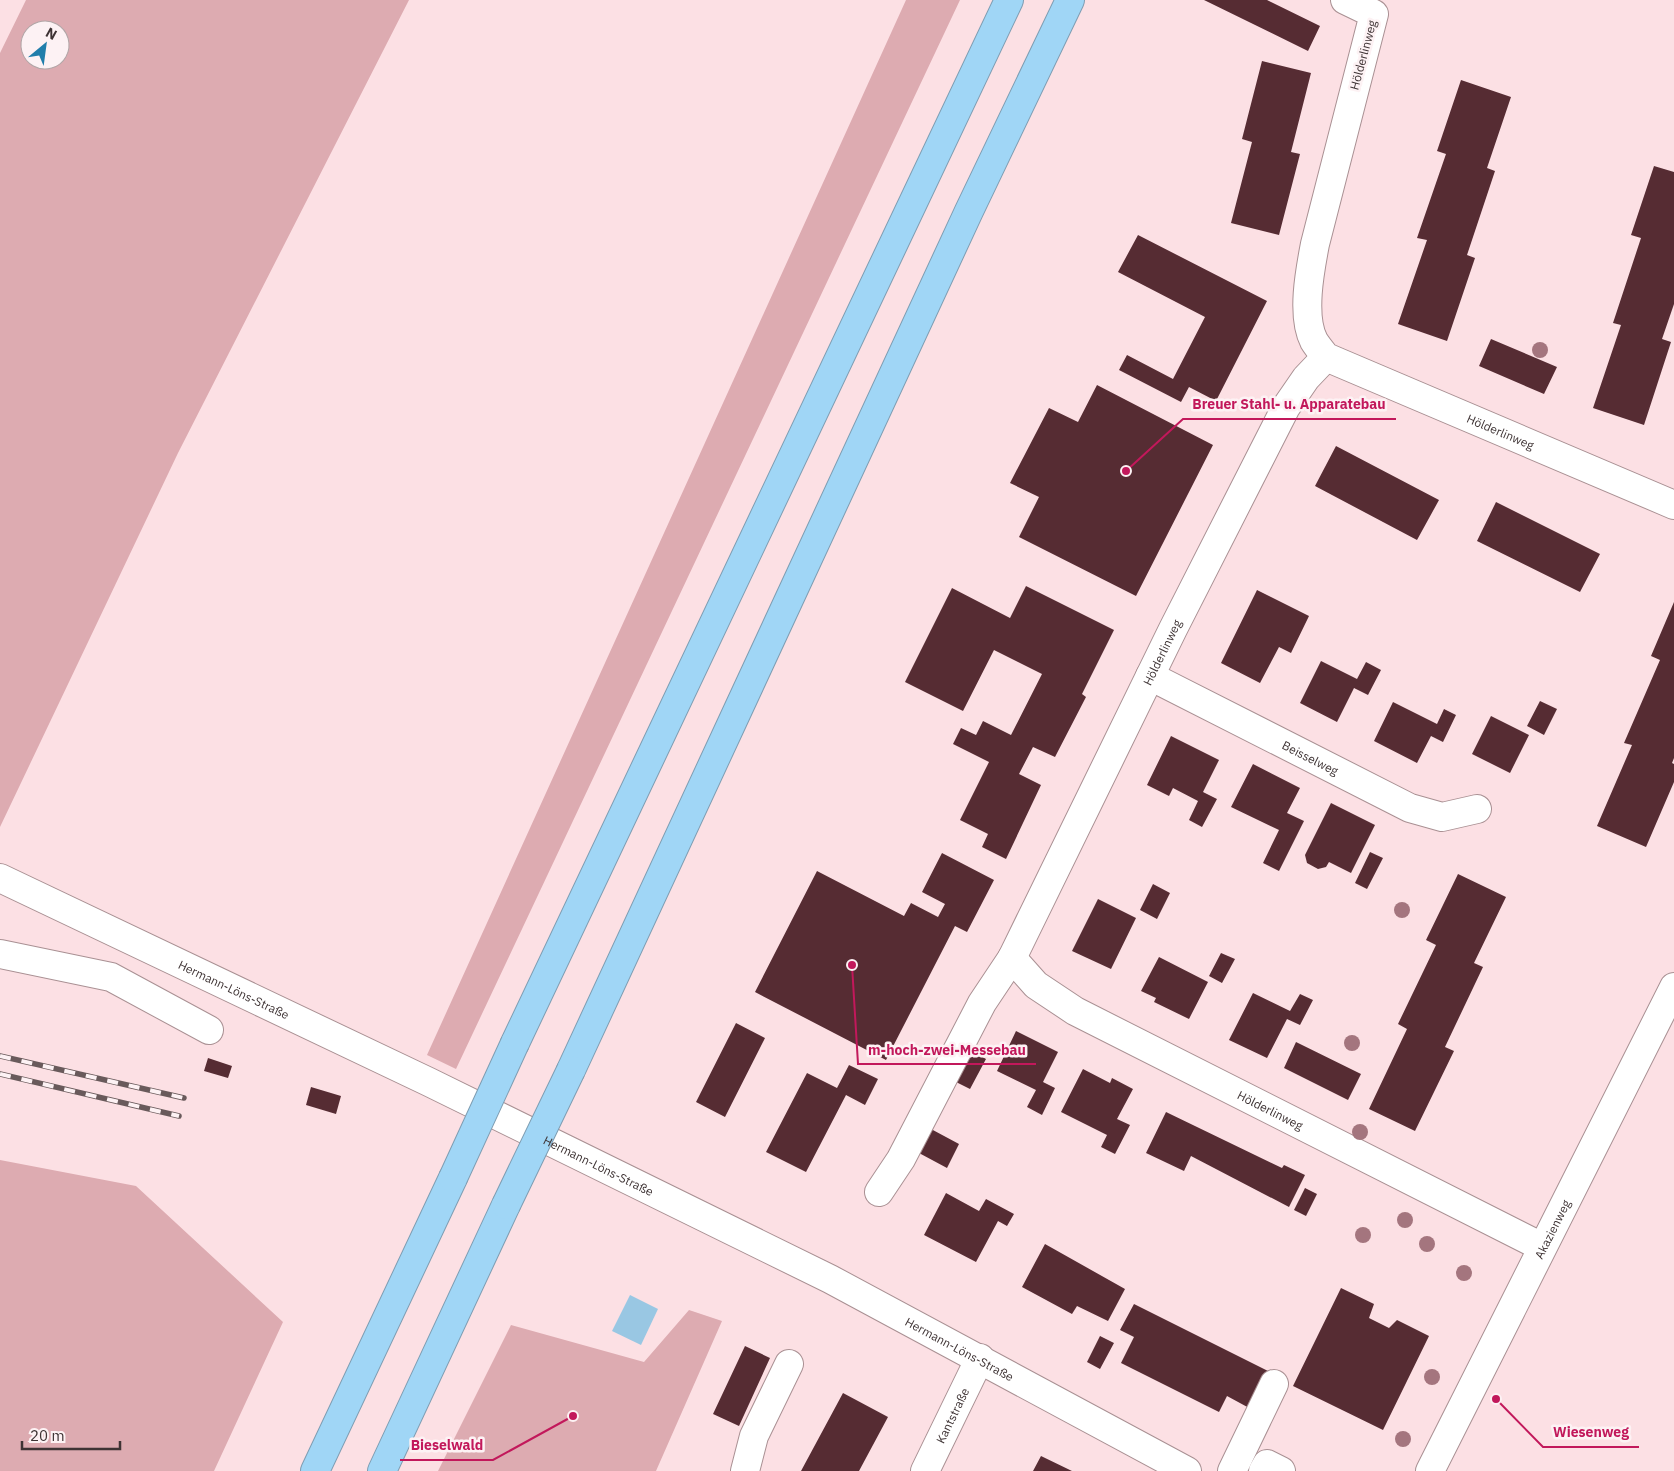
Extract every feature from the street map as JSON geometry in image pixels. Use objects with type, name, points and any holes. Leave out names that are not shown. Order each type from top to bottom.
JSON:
[{"type":"highway","points":[[315,1471],[515,1043],[1009,0]]},
{"type":"highway","points":[[382,1471],[571,1070],[969,211],[1070,0]]},
{"type":"street","name":"Hölderlinweg","points":[[1346,0],[1374,14],[1358,69],[1314,244],[1309,276],[1308,316],[1313,340],[1326,357],[1674,505]]},
{"type":"street","name":"Hölderlinweg","points":[[879,1192],[901,1159],[982,1003],[1012,958],[1150,676],[1286,407],[1306,378],[1326,357]]},
{"type":"street","name":"Beisselweg","points":[[1150,676],[1410,808],[1442,817],[1477,809]]},
{"type":"street","name":"Hermann-Löns-Straße","points":[[0,878],[456,1096],[830,1279],[1187,1471]]},
{"type":"street","points":[[0,954],[111,977],[209,1030]]},
{"type":"street","name":"Hölderlinweg","points":[[1012,958],[1036,985],[1074,1011],[1542,1247]]},
{"type":"street","name":"Akazienweg","points":[[1430,1471],[1674,987]]},
{"type":"street","name":"Kantstraße","points":[[925,1471],[980,1358]]},
{"type":"street","points":[[745,1471],[754,1436],[790,1364]]},
{"type":"street","points":[[1232,1471],[1274,1384]]},
{"type":"street","points":[[1263,1471],[1267,1464],[1281,1471]]},
{"type":"shaded area","points":[[26,0],[409,0],[178,453],[0,827],[0,53]]},
{"type":"shaded area","points":[[906,0],[960,0],[456,1069],[427,1055]]},
{"type":"shaded area","points":[[0,1160],[136,1186],[283,1322],[214,1471],[0,1471]]},
{"type":"shaded area","points":[[689,1310],[722,1321],[656,1471],[438,1471],[511,1325],[644,1362]]},
{"type":"water","points":[[630,1295],[658,1309],[641,1345],[612,1331]]},
{"type":"building","points":[[1204,0],[1267,0],[1320,26],[1308,51]]},
{"type":"building","points":[[1262,61],[1311,73],[1291,152],[1300,154],[1279,235],[1231,223],[1252,142],[1242,139]]},
{"type":"building","points":[[1461,80],[1511,97],[1487,168],[1495,171],[1467,255],[1475,258],[1447,341],[1398,324],[1427,240],[1417,238],[1446,154],[1437,151]]},
{"type":"building","points":[[1654,166],[1674,172],[1674,304],[1662,339],[1671,342],[1644,425],[1593,408],[1621,325],[1613,323],[1641,238],[1631,235]]},
{"type":"building","points":[[1138,235],[1267,301],[1216,401],[1189,387],[1181,402],[1119,370],[1127,355],[1173,379],[1205,317],[1118,272]]},
{"type":"building","points":[[1491,339],[1557,367],[1544,394],[1479,366]]},
{"type":"building","points":[[1097,385],[1213,445],[1136,596],[1019,537],[1039,497],[1010,483],[1049,408],[1078,422]]},
{"type":"building","points":[[1336,446],[1439,500],[1417,540],[1315,486]]},
{"type":"building","points":[[1496,502],[1600,554],[1580,592],[1477,541]]},
{"type":"building","points":[[1026,586],[1114,630],[1082,694],[1086,697],[1055,757],[1033,747],[1019,774],[1041,785],[1006,859],[982,847],[988,834],[960,820],[989,762],[953,744],[961,728],[976,735],[983,721],[1011,735],[1042,674],[994,650],[963,711],[905,682],[952,588],[1010,618]]},
{"type":"building","points":[[1257,590],[1309,616],[1291,653],[1279,647],[1260,683],[1221,663]]},
{"type":"building","points":[[1674,602],[1674,758],[1672,763],[1674,764],[1674,782],[1646,847],[1597,826],[1632,745],[1624,743],[1660,660],[1651,656]]},
{"type":"building","points":[[1321,661],[1357,679],[1366,662],[1381,670],[1368,695],[1354,688],[1337,722],[1300,703]]},
{"type":"building","points":[[1540,701],[1557,709],[1544,735],[1527,726]]},
{"type":"building","points":[[1393,702],[1437,724],[1444,709],[1456,715],[1443,742],[1431,736],[1417,763],[1374,741]]},
{"type":"building","points":[[1491,716],[1529,735],[1510,773],[1472,754]]},
{"type":"building","points":[[1171,736],[1219,760],[1203,792],[1217,799],[1202,827],[1189,820],[1198,801],[1173,788],[1169,796],[1147,785]]},
{"type":"building","points":[[1253,764],[1300,788],[1287,813],[1304,821],[1279,871],[1263,863],[1279,830],[1231,807]]},
{"type":"building","points":[[1331,803],[1375,825],[1351,873],[1329,862],[1326,867],[1318,869],[1307,863],[1305,855]]},
{"type":"building","points":[[1370,852],[1383,858],[1367,889],[1355,883]]},
{"type":"building","points":[[942,853],[994,880],[967,932],[955,926],[886,1060],[755,992],[817,871],[904,916],[911,903],[938,917],[945,904],[922,892]]},
{"type":"building","points":[[1458,874],[1506,897],[1474,963],[1483,967],[1445,1047],[1454,1051],[1415,1131],[1369,1109],[1407,1029],[1398,1024],[1436,945],[1426,940]]},
{"type":"building","points":[[1153,884],[1170,893],[1157,919],[1140,910]]},
{"type":"building","points":[[1098,899],[1136,918],[1111,969],[1072,951]]},
{"type":"building","points":[[1221,953],[1235,959],[1222,983],[1209,976]]},
{"type":"building","points":[[1159,957],[1208,982],[1189,1019],[1154,1002],[1156,998],[1141,991]]},
{"type":"building","points":[[1253,993],[1290,1011],[1300,994],[1313,1000],[1300,1025],[1287,1019],[1267,1058],[1229,1040]]},
{"type":"building","points":[[736,1023],[765,1038],[725,1117],[696,1102]]},
{"type":"building","points":[[1016,1031],[1058,1052],[1043,1082],[1055,1088],[1042,1115],[1027,1107],[1036,1090],[997,1071]]},
{"type":"building","points":[[1296,1042],[1361,1074],[1348,1100],[1284,1068]]},
{"type":"building","points":[[970,1050],[986,1059],[970,1089],[954,1081]]},
{"type":"building","points":[[208,1058],[232,1066],[228,1078],[204,1071]]},
{"type":"building","points":[[849,1065],[878,1079],[865,1105],[846,1095],[806,1172],[766,1152],[807,1073],[837,1088]]},
{"type":"building","points":[[1083,1069],[1110,1083],[1112,1078],[1133,1089],[1117,1119],[1130,1125],[1115,1154],[1101,1147],[1107,1135],[1061,1112]]},
{"type":"building","points":[[311,1087],[341,1096],[336,1114],[306,1105]]},
{"type":"building","points":[[1166,1112],[1282,1168],[1284,1165],[1305,1175],[1289,1207],[1191,1156],[1184,1171],[1146,1153]]},
{"type":"building","points":[[931,1129],[959,1144],[947,1168],[919,1153]]},
{"type":"building","points":[[1305,1188],[1317,1194],[1306,1216],[1294,1210]]},
{"type":"building","points":[[946,1193],[979,1211],[986,1199],[1014,1214],[1007,1226],[998,1221],[976,1262],[924,1235]]},
{"type":"building","points":[[1045,1244],[1125,1289],[1108,1321],[1077,1306],[1072,1314],[1022,1287]]},
{"type":"building","points":[[1341,1288],[1374,1304],[1369,1318],[1389,1328],[1397,1320],[1429,1336],[1383,1430],[1293,1386]]},
{"type":"building","points":[[1134,1304],[1270,1372],[1251,1409],[1227,1396],[1219,1412],[1121,1363],[1134,1337],[1120,1330]]},
{"type":"building","points":[[1100,1336],[1114,1343],[1100,1369],[1087,1362]]},
{"type":"building","points":[[745,1346],[770,1358],[739,1426],[713,1414]]},
{"type":"building","points":[[843,1393],[888,1417],[859,1471],[801,1471]]},
{"type":"building","points":[[1041,1456],[1072,1471],[1033,1471]]},
{"type":"railway","points":[[0,1056],[184,1098]]},
{"type":"railway","points":[[0,1074],[179,1116]]},
{"type":"place","name":"Breuer Stahl- u. Apparatebau","points":[[1126,471]]},
{"type":"place","name":"m-hoch-zwei-Messebau","points":[[852,965]]},
{"type":"place","name":"Wiesenweg","points":[[1496,1399]]},
{"type":"place","name":"Bieselwald","points":[[573,1416]]}]
